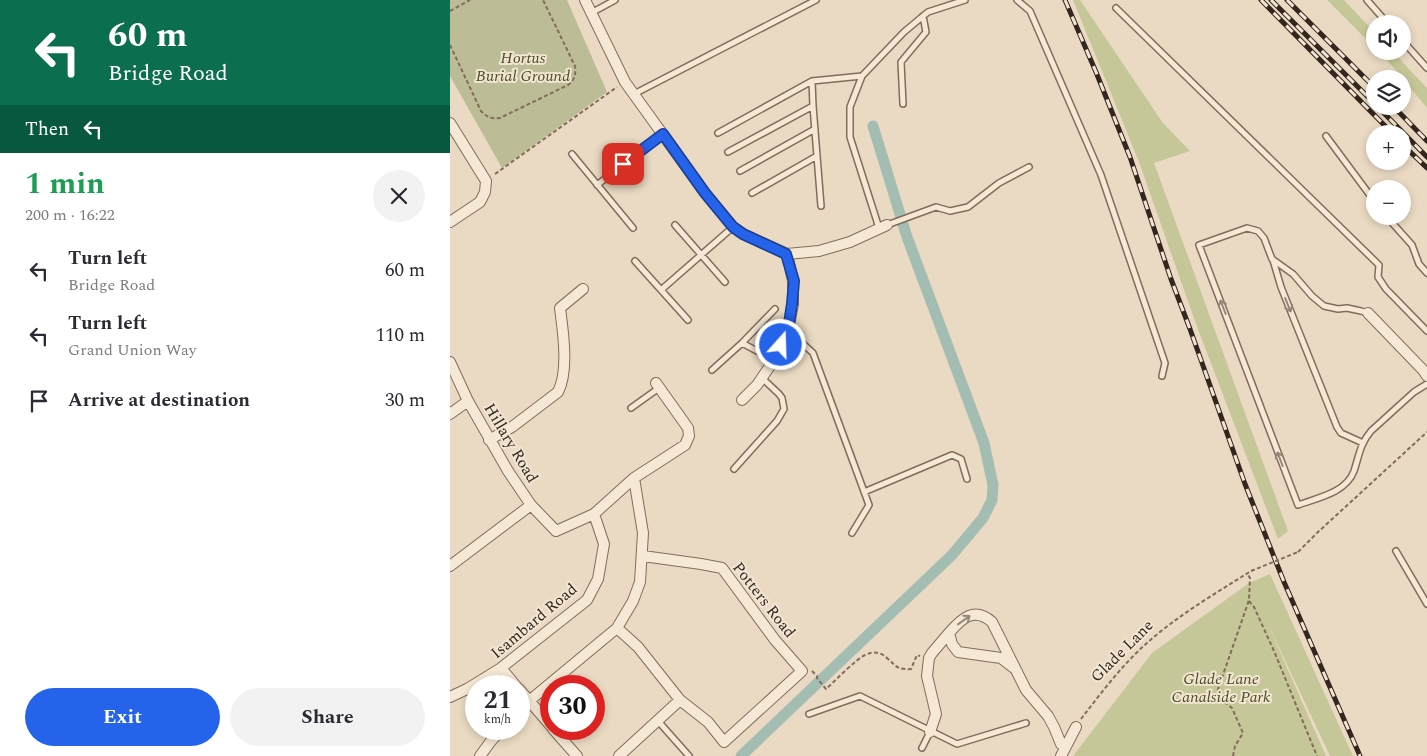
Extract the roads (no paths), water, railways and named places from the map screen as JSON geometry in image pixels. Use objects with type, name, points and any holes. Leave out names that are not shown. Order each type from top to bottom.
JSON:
[{"type":"street","points":[[585,0],[625,82],[705,193],[733,227],[743,234],[786,254],[819,251],[850,242],[883,226]]},
{"type":"street","points":[[450,123],[486,180],[485,192],[480,202],[450,222]]},
{"type":"street","points":[[742,400],[774,360],[788,330],[794,281],[786,254]]},
{"type":"street","points":[[489,440],[512,427],[558,392],[562,385],[564,358],[564,335],[560,308],[583,289]]},
{"type":"street","points":[[1368,313],[1427,376]]},
{"type":"street","name":"Hillary Road","points":[[450,362],[489,440],[531,505],[556,531],[594,514]]},
{"type":"street","points":[[594,514],[634,478],[678,450],[688,440],[688,428],[685,422],[658,386]]},
{"type":"street","points":[[450,414],[468,401]]},
{"type":"street","points":[[530,700],[617,628],[633,601],[640,582],[643,556],[643,532],[634,478]]},
{"type":"street","points":[[450,566],[531,505]]},
{"type":"street","name":"Isambard Road","points":[[450,697],[501,668],[587,600],[598,579],[604,544],[594,514]]},
{"type":"street","name":"Potters Road","points":[[643,556],[722,568],[775,640],[799,668],[724,742],[708,722],[680,700]]},
{"type":"street","points":[[930,732],[936,714],[927,676],[929,655],[968,615],[974,614],[985,616],[992,622],[1026,690],[1048,716],[1063,751]]},
{"type":"street","points":[[617,628],[638,647],[680,700],[619,756]]},
{"type":"street","points":[[949,633],[952,644],[958,652]]},
{"type":"street","points":[[929,655],[942,650],[1001,658],[1014,668]]},
{"type":"street","points":[[501,668],[507,675]]},
{"type":"street","points":[[530,702],[540,714]]},
{"type":"street","points":[[1063,751],[1076,727]]},
{"type":"street","points":[[480,756],[492,740]]},
{"type":"street","points":[[563,740],[577,756]]},
{"type":"lane","points":[[591,13],[615,0]]},
{"type":"lane","points":[[634,94],[816,0]]},
{"type":"lane","points":[[966,0],[928,12],[904,32],[862,76],[850,106],[850,137],[883,226],[936,207],[950,211],[968,207],[999,183],[1029,167]]},
{"type":"lane","points":[[1017,0],[1030,11],[1101,175],[1165,363],[1162,376]]},
{"type":"lane","points":[[1367,0],[1380,15]]},
{"type":"lane","points":[[1116,8],[1379,265],[1378,278],[1386,289],[1427,331]]},
{"type":"lane","points":[[903,104],[901,62],[926,32],[923,16]]},
{"type":"lane","points":[[1411,50],[1427,68]]},
{"type":"lane","points":[[718,132],[812,81],[862,76]]},
{"type":"lane","points":[[812,81],[821,206]]},
{"type":"lane","points":[[728,152],[813,106]]},
{"type":"lane","points":[[740,171],[815,130]]},
{"type":"lane","points":[[597,185],[663,134]]},
{"type":"lane","points":[[1326,136],[1366,190]]},
{"type":"lane","points":[[572,154],[633,228]]},
{"type":"lane","points":[[752,193],[817,156]]},
{"type":"lane","points":[[675,225],[725,282]]},
{"type":"lane","points":[[1394,225],[1412,245],[1419,264],[1427,273]]},
{"type":"lane","points":[[661,290],[733,227]]},
{"type":"lane","points":[[1363,443],[1341,433],[1337,427],[1281,287],[1264,238],[1258,231],[1247,228],[1199,245],[1298,505],[1334,492],[1349,480],[1354,472],[1359,451],[1370,431],[1414,392],[1427,384]]},
{"type":"lane","points":[[1272,259],[1293,274],[1312,296],[1324,306],[1338,309],[1347,308],[1368,313]]},
{"type":"lane","points":[[635,261],[688,320]]},
{"type":"lane","points":[[712,370],[775,309]]},
{"type":"lane","points":[[788,330],[813,352],[869,505],[852,533]]},
{"type":"lane","points":[[742,343],[774,360]]},
{"type":"lane","points":[[734,469],[777,421],[784,409],[784,404],[779,394],[762,377]]},
{"type":"lane","points":[[631,408],[658,386]]},
{"type":"lane","points":[[864,492],[952,455],[961,459],[968,480]]},
{"type":"lane","points":[[1396,551],[1427,604]]},
{"type":"lane","points":[[809,714],[860,696],[957,744],[1026,723]]},
{"type":"lane","points":[[657,721],[689,756]]},
{"type":"lane","points":[[922,748],[930,732]]},
{"type":"waterway","points":[[741,756],[952,555],[983,518],[992,500],[993,485],[984,443],[907,237],[873,126]]},
{"type":"railway","points":[[1065,0],[1130,157],[1171,279],[1245,484],[1284,582],[1360,756]]},
{"type":"railway","points":[[1261,0],[1384,125]]},
{"type":"railway","points":[[1271,0],[1366,95]]},
{"type":"railway","points":[[1287,0],[1366,79]]},
{"type":"railway","points":[[1386,115],[1427,157]]},
{"type":"railway","points":[[1402,115],[1427,141]]},
{"type":"railway","points":[[1411,153],[1427,168]]},
{"type":"park label","name":"Hortus Burial Ground","points":[[523,67]]},
{"type":"park label","name":"Glade Lane Canalside Park","points":[[1221,688]]}]
